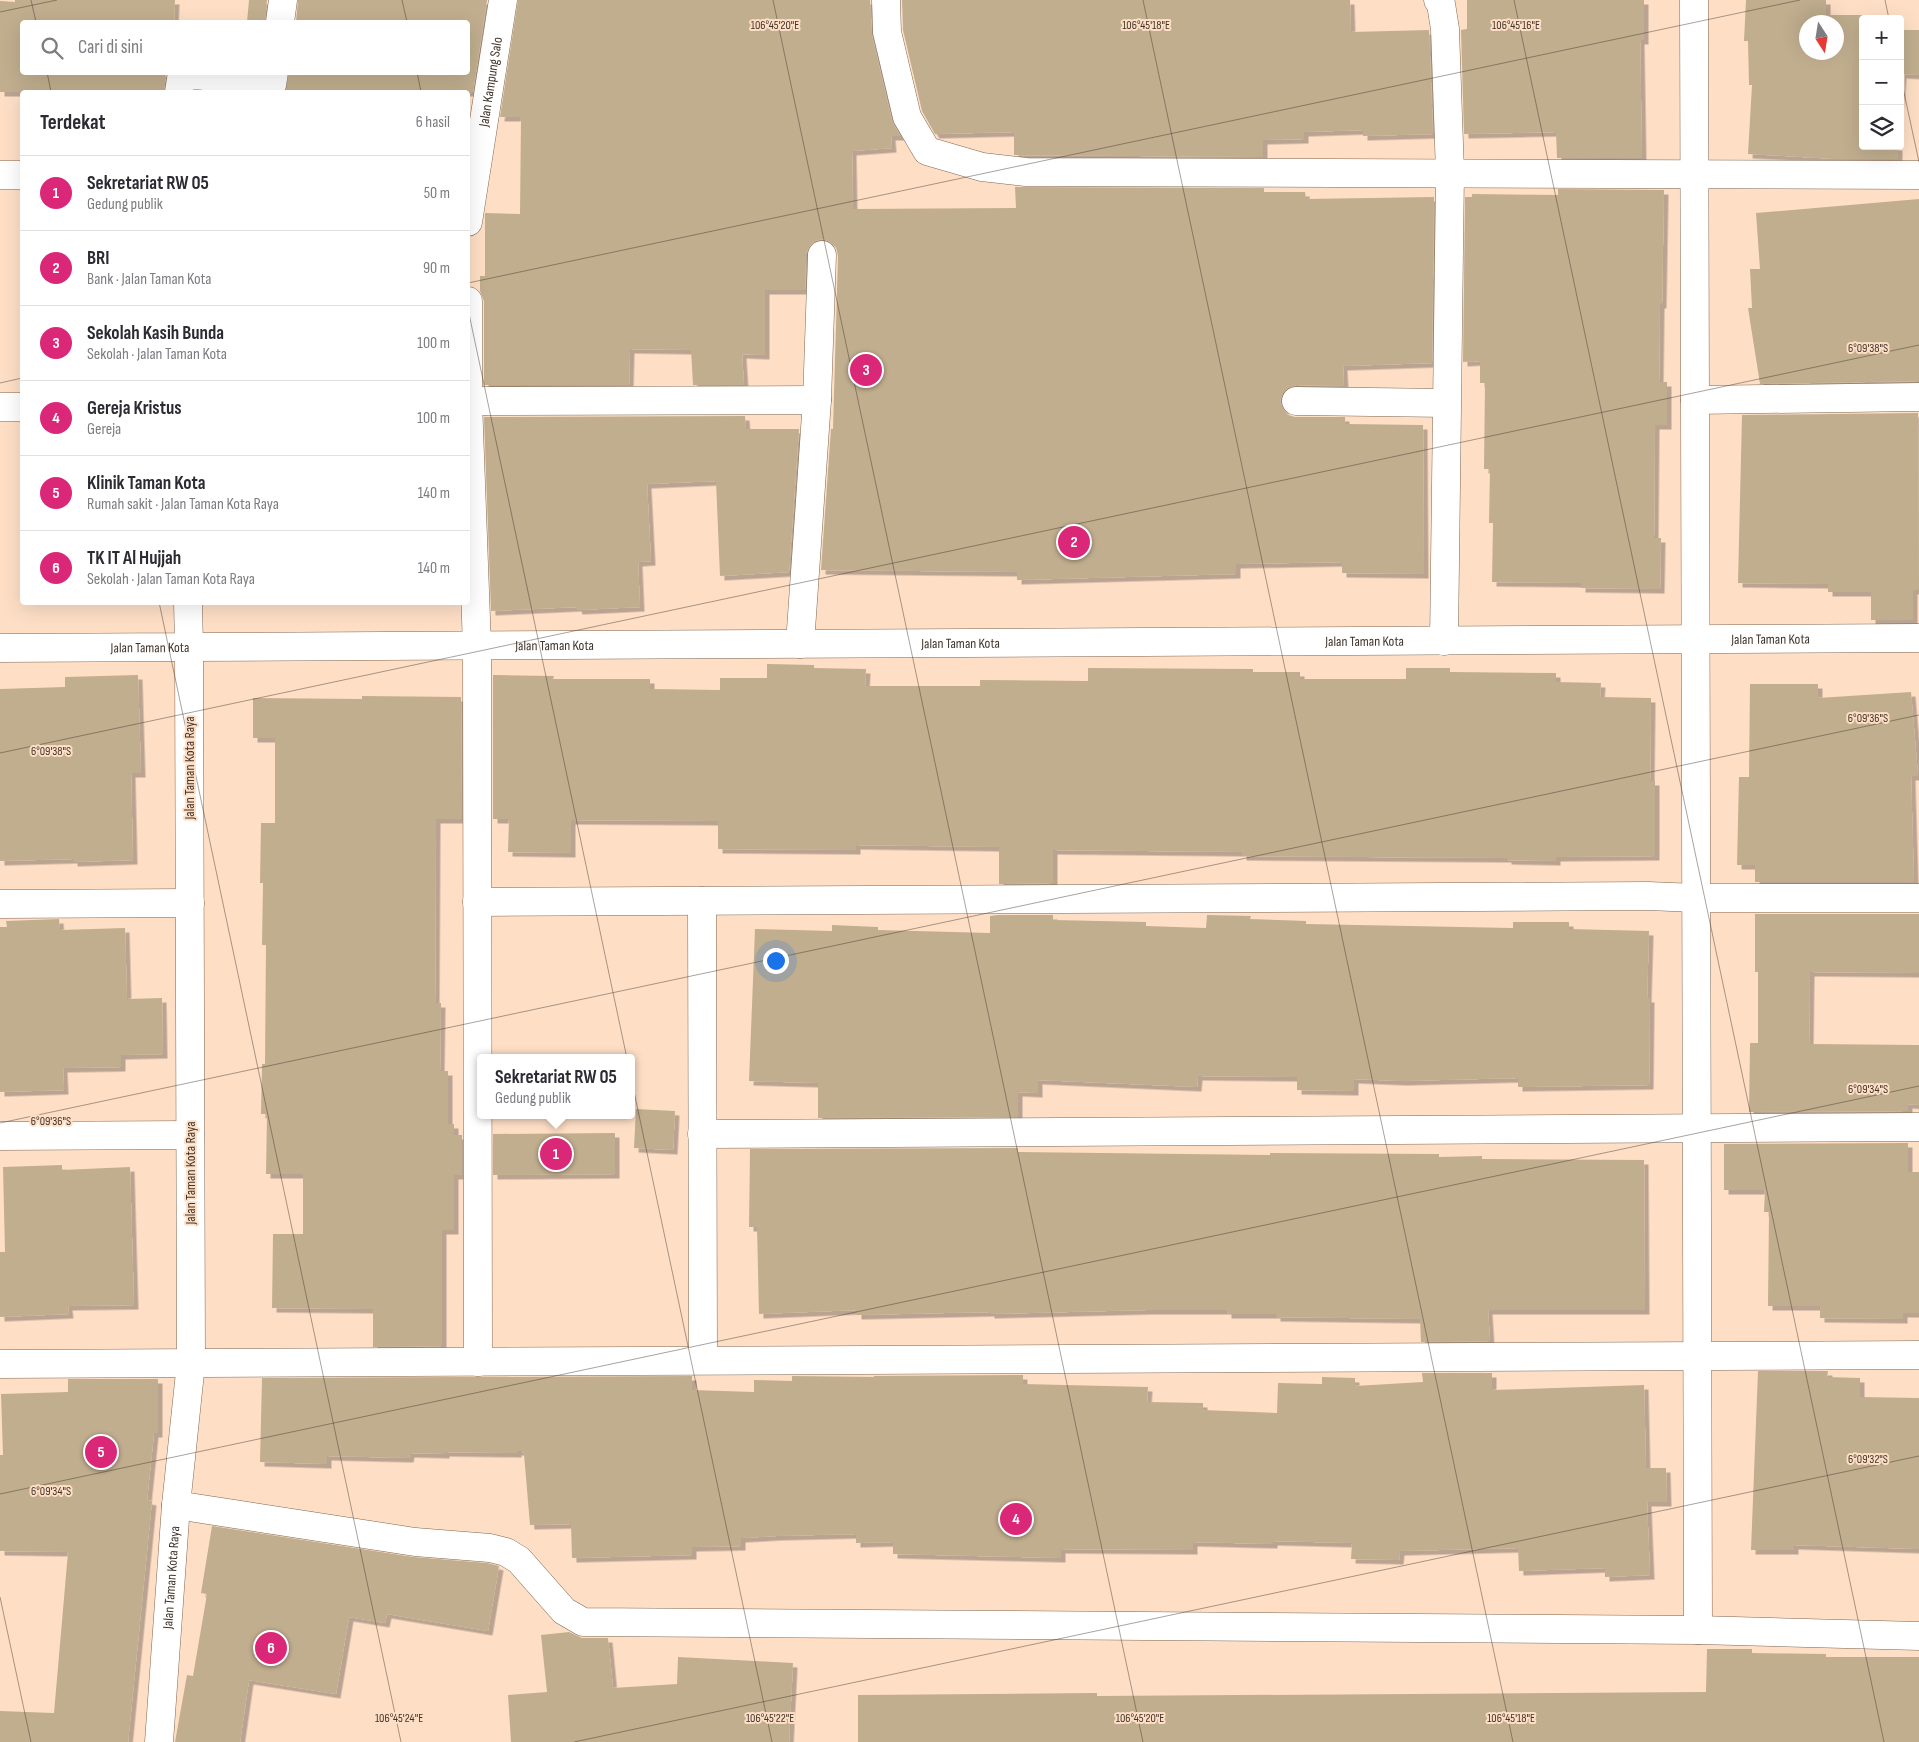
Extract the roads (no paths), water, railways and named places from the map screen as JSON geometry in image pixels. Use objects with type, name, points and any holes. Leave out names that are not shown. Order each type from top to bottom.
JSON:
[{"type":"street","points":[[280,20],[283,0]]},
{"type":"street","name":"Jalan Kampung Salo","points":[[470,187],[503,0]]},
{"type":"street","points":[[886,0],[887,32],[907,117],[927,151],[982,167],[1026,172],[1919,175]]},
{"type":"street","points":[[1438,0],[1441,4],[1445,30],[1450,173],[1444,641]]},
{"type":"street","points":[[1694,0],[1696,174],[1698,1630]]},
{"type":"street","points":[[179,90],[182,75]]},
{"type":"street","points":[[197,75],[272,85],[274,75]]},
{"type":"street","points":[[0,174],[20,175]]},
{"type":"street","points":[[800,644],[817,400],[822,255]]},
{"type":"street","points":[[1695,400],[1919,397]]},
{"type":"street","points":[[470,401],[817,400]]},
{"type":"street","points":[[1296,401],[1446,402]]},
{"type":"street","points":[[0,407],[20,407]]},
{"type":"street","points":[[470,462],[476,646],[478,1054]]},
{"type":"street","name":"Jalan Taman Kota Raya","points":[[159,1742],[176,1505],[191,1363],[188,605]]},
{"type":"street","name":"Jalan Taman Kota","points":[[0,648],[1919,638]]},
{"type":"street","points":[[478,902],[1648,896],[1696,898],[1919,898]]},
{"type":"street","points":[[702,901],[703,1360]]},
{"type":"street","points":[[0,904],[190,903]]},
{"type":"street","points":[[478,1119],[478,1362]]},
{"type":"street","points":[[702,1134],[1919,1127]]},
{"type":"street","points":[[0,1136],[190,1135]]},
{"type":"street","points":[[0,1364],[1919,1355]]},
{"type":"street","points":[[176,1505],[415,1542],[490,1548],[506,1552],[519,1560],[564,1611],[582,1622],[1698,1630],[1919,1636]]},
{"type":"place","name":"Sekolah Kasih Bunda","points":[[866,370]]},
{"type":"place","name":"BRI","points":[[1074,542]]},
{"type":"place","name":"Sekretariat RW 05","points":[[556,1154]]},
{"type":"place","name":"Klinik Taman Kota","points":[[101,1452]]},
{"type":"place","name":"Gereja Kristus","points":[[1016,1519]]},
{"type":"place","name":"TK IT Al Hujjah","points":[[271,1648]]}]
